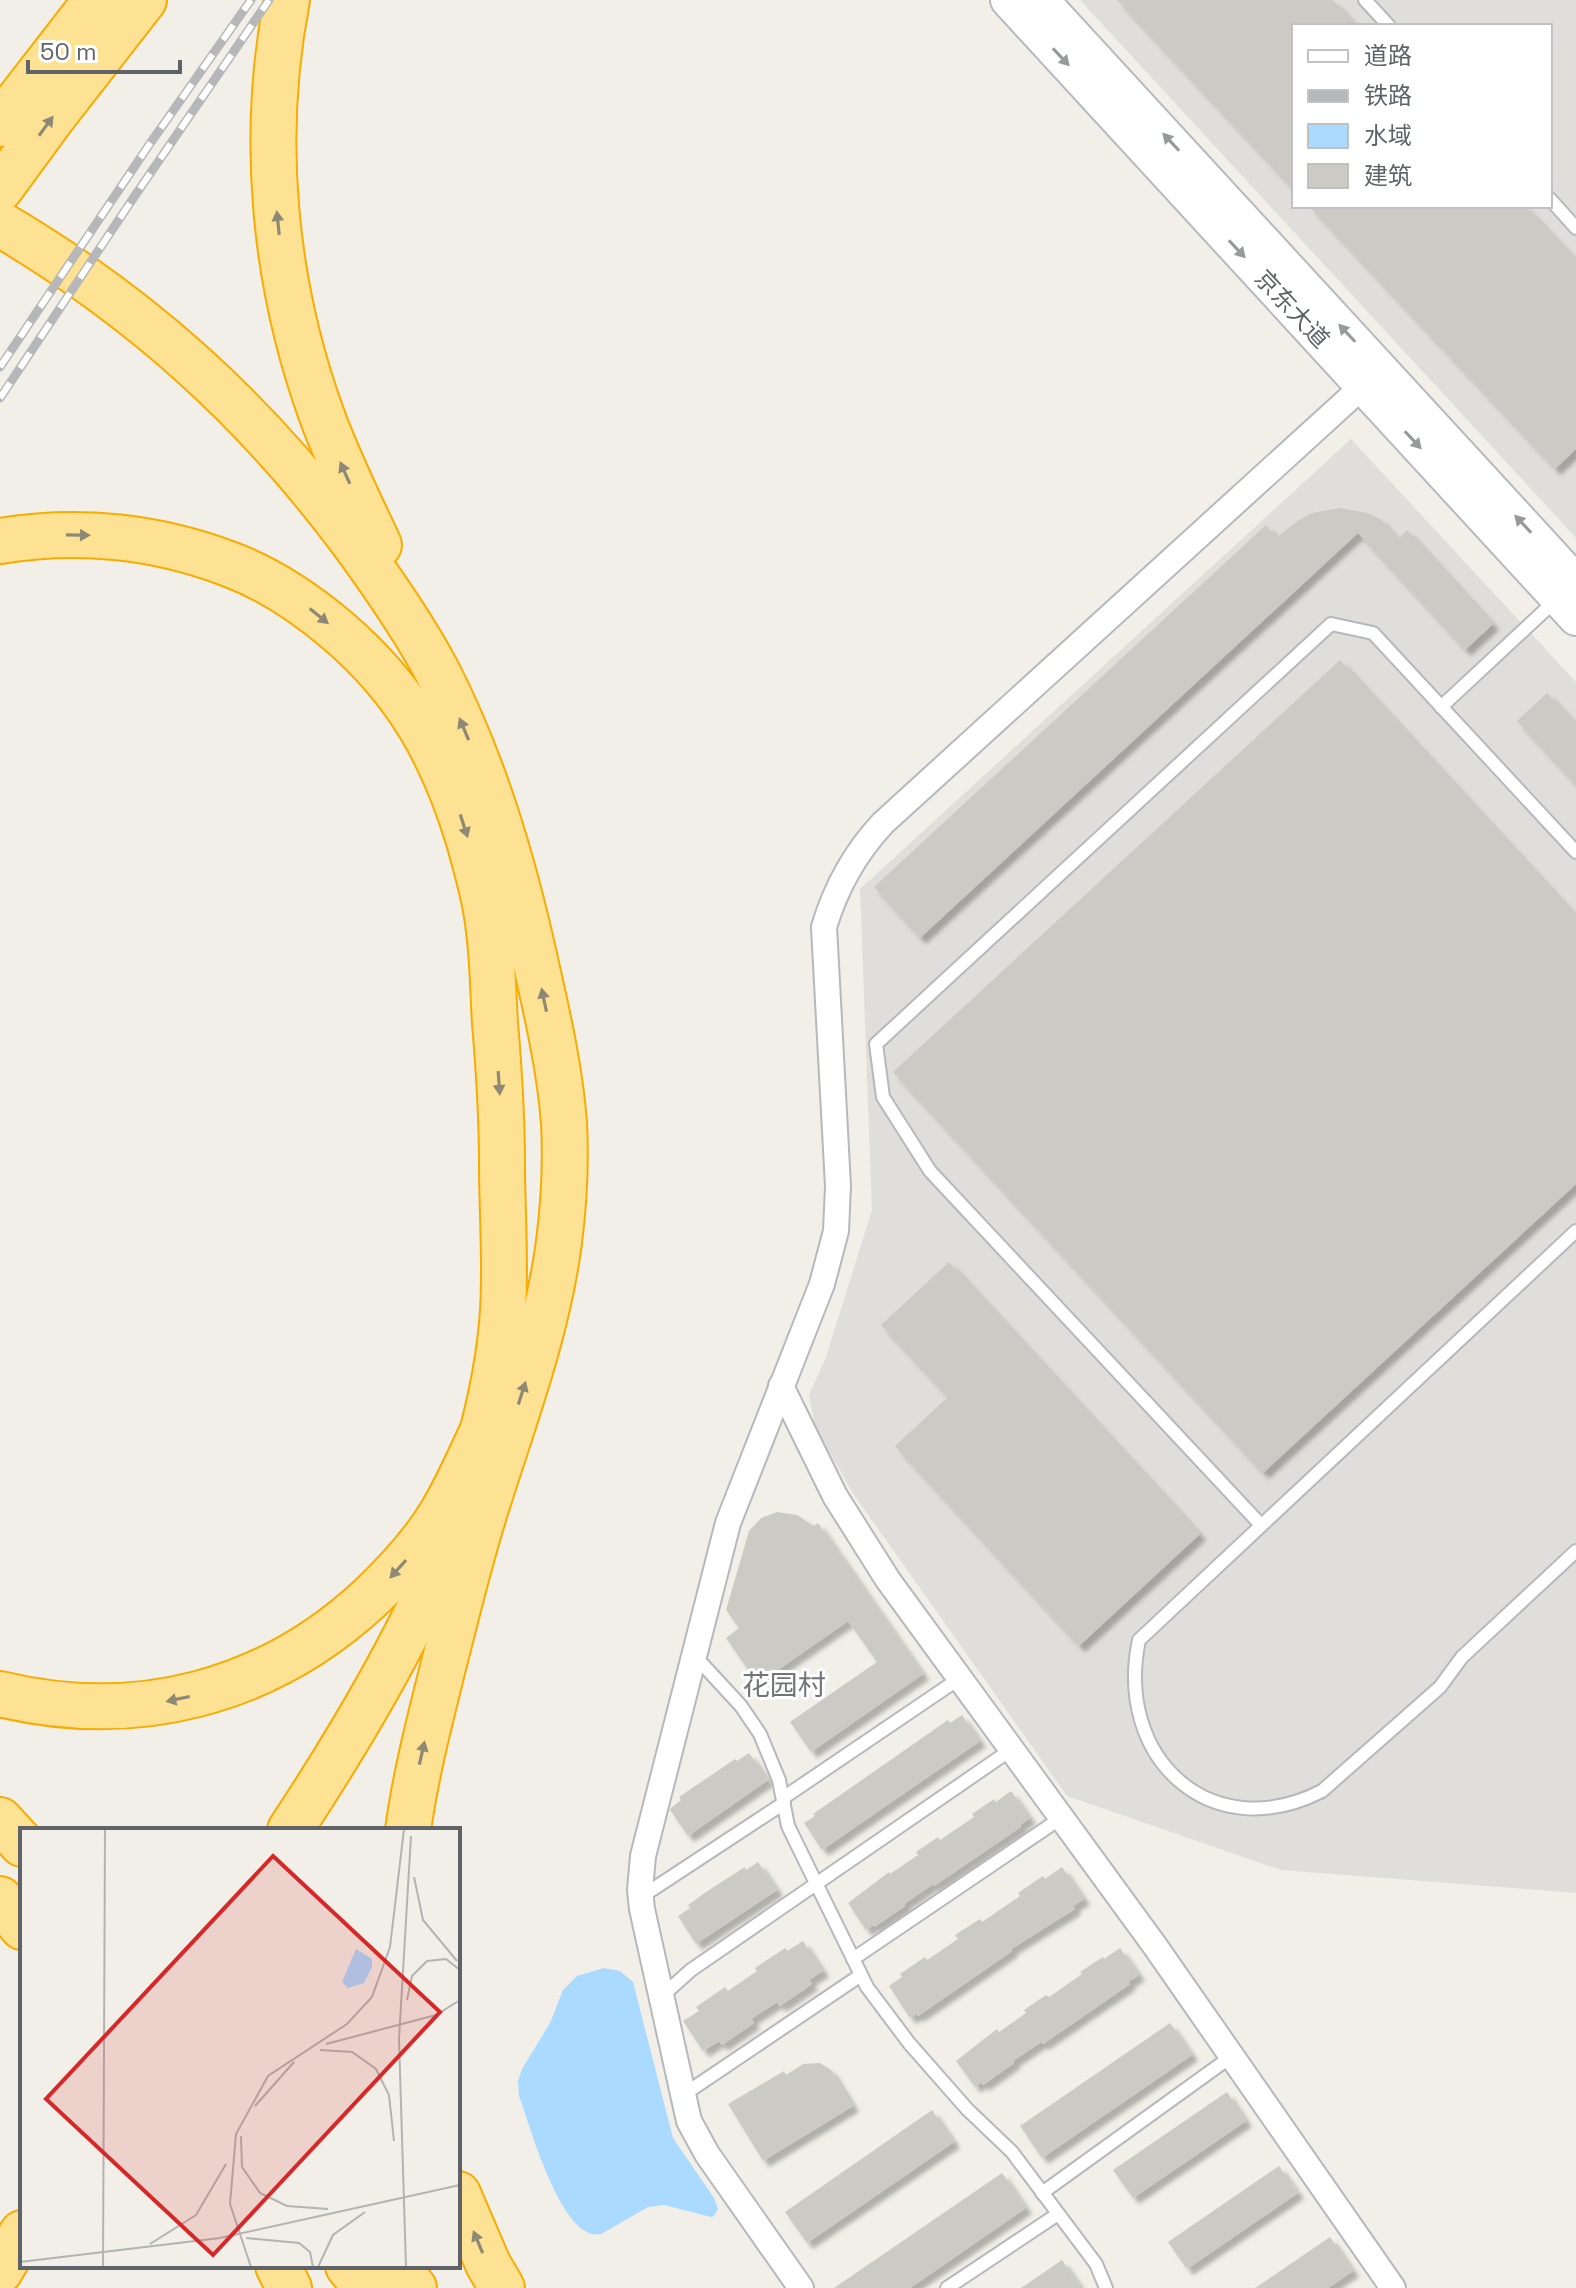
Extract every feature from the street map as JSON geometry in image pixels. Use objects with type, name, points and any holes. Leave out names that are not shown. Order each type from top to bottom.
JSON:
[{"type":"highway","points":[[0,124],[96,0]]},
{"type":"highway","points":[[0,189],[144,0]]},
{"type":"highway","points":[[287,0],[276,78],[273,162],[280,246],[293,315],[307,369],[336,454],[477,759],[492,801],[544,1003],[564,1121],[563,1203],[546,1312],[473,1548],[422,1751],[408,1828]]},
{"type":"highway","points":[[0,224],[97,314],[189,390],[232,432],[314,527],[351,578],[416,681],[473,856],[489,930],[502,1125],[503,1311],[482,1432],[457,1513],[425,1595],[339,1755],[291,1828]]},
{"type":"highway","points":[[0,250],[44,264],[111,296],[159,334],[248,416],[341,526],[404,617],[436,671]]},
{"type":"highway","points":[[0,541],[56,534],[123,537],[214,558],[270,582],[316,613],[384,675],[418,720],[442,765]]},
{"type":"highway","points":[[0,1694],[86,1707],[150,1704],[220,1688],[284,1660],[358,1609],[403,1564],[442,1513],[482,1432]]},
{"type":"highway","points":[[315,1828],[391,1703],[473,1548]]},
{"type":"highway","points":[[0,1820],[20,1842]]},
{"type":"highway","points":[[0,1874],[20,1896]]},
{"type":"highway","points":[[0,1899],[20,1924]]},
{"type":"highway","points":[[460,2199],[488,2264],[502,2288]]},
{"type":"highway","points":[[0,2271],[20,2236]]},
{"type":"highway","points":[[13,2288],[24,2268]]},
{"type":"highway","points":[[279,2268],[289,2288]]},
{"type":"highway","points":[[350,2268],[366,2288]]},
{"type":"highway","points":[[398,2268],[414,2288]]},
{"type":"main road","name":"京东大道","points":[[1008,0],[1363,386],[1570,599]]},
{"type":"main road","name":"京东大道","points":[[1049,3],[1570,599]]},
{"type":"street","points":[[801,2288],[707,2154],[689,2121],[641,1897],[643,1856],[728,1523],[822,1284],[836,1231],[838,1186],[824,927],[844,874],[883,823],[1363,386]]},
{"type":"street","points":[[781,1386],[835,1496],[888,1580],[1232,2056],[1393,2288]]},
{"type":"lane","points":[[1365,0],[1387,24]]},
{"type":"lane","points":[[1552,201],[1576,228]]},
{"type":"lane","points":[[1441,707],[1570,599]]},
{"type":"lane","points":[[1261,1525],[930,1171],[883,1097],[876,1044],[1331,624],[1373,633],[1576,852]]},
{"type":"lane","points":[[1576,1231],[1139,1640],[1133,1676],[1136,1704],[1144,1731],[1162,1763],[1189,1788],[1214,1800],[1240,1807],[1258,1809],[1292,1804],[1322,1791],[1440,1687],[1462,1657],[1576,1551]]},
{"type":"lane","points":[[694,1655],[752,1721],[779,1780],[788,1826],[867,1987],[909,2043],[967,2109],[1012,2152],[1096,2264],[1106,2288]]},
{"type":"lane","points":[[641,1897],[960,1678]]},
{"type":"lane","points":[[662,1996],[691,1970],[1012,1749]]},
{"type":"lane","points":[[853,1959],[1061,1818]]},
{"type":"lane","points":[[683,2095],[861,1975]]},
{"type":"lane","points":[[1042,2193],[1232,2056]]},
{"type":"lane","points":[[947,2288],[1058,2214]]},
{"type":"shaded area","points":[[1080,0],[1576,0],[1576,538]]},
{"type":"shaded area","points":[[1351,439],[1576,682],[1576,1893],[1281,1870],[1067,1796],[852,1492],[815,1426],[809,1395],[826,1357],[872,1210],[860,889]]},
{"type":"water","points":[[604,1968],[620,1971],[633,1982],[673,2138],[714,2198],[718,2209],[714,2216],[664,2205],[648,2207],[601,2234],[587,2232],[573,2220],[550,2180],[519,2096],[518,2081],[550,2023],[563,1990],[577,1976]]},
{"type":"building","points":[[1117,0],[1333,0],[1355,24],[1292,24],[1292,188]]},
{"type":"building","points":[[1311,208],[1527,208],[1576,260],[1576,449],[1555,469]]},
{"type":"building","points":[[1339,508],[1367,513],[1380,519],[1398,539],[1407,530],[1493,624],[1465,650],[1358,533],[920,938],[874,887],[1266,525],[1277,537],[1312,513]]},
{"type":"building","points":[[1340,660],[1576,916],[1576,1184],[1263,1473],[893,1072]]},
{"type":"building","points":[[1547,693],[1576,724],[1576,785],[1517,721]]},
{"type":"building","points":[[949,1262],[1200,1534],[1079,1646],[895,1446],[948,1397],[881,1325]]},
{"type":"building","points":[[777,1512],[797,1515],[814,1526],[818,1523],[923,1674],[811,1752],[790,1722],[877,1662],[848,1621],[762,1681],[757,1674],[753,1677],[726,1638],[739,1628],[726,1610],[749,1531],[761,1518]]},
{"type":"building","points":[[962,1715],[980,1741],[822,1850],[804,1823],[815,1816],[813,1814],[948,1720],[950,1723]]},
{"type":"building","points":[[749,1753],[768,1780],[688,1836],[670,1810],[681,1800],[679,1797]]},
{"type":"building","points":[[1011,1791],[1030,1818],[1021,1827],[866,1930],[848,1903],[918,1855],[916,1852],[938,1837],[940,1840],[974,1817],[972,1814]]},
{"type":"building","points":[[758,1862],[777,1890],[696,1944],[678,1916],[709,1890]]},
{"type":"building","points":[[1062,1867],[1084,1899],[1073,1906],[1075,1909],[1011,1949],[918,2016],[916,2014],[910,2018],[889,1986],[902,1977],[900,1974],[925,1957],[927,1960],[958,1939],[955,1935],[980,1919],[982,1922],[1020,1896],[1018,1893]]},
{"type":"building","points":[[803,1941],[823,1971],[809,1980],[812,1984],[780,2006],[777,2002],[751,2019],[754,2023],[722,2045],[719,2041],[703,2051],[683,2021],[699,2011],[696,2007],[725,1987],[728,1991],[785,1948],[787,1951]]},
{"type":"building","points":[[1120,1948],[1139,1975],[1128,1982],[1130,1984],[1013,2061],[983,2085],[981,2082],[975,2087],[956,2061],[997,2029],[999,2032],[1026,2013],[1024,2010],[1046,1995],[1049,1997],[1082,1974],[1080,1972]]},
{"type":"building","points":[[1170,2023],[1192,2055],[1042,2158],[1020,2126]]},
{"type":"building","points":[[820,2063],[831,2070],[853,2106],[763,2161],[728,2104],[784,2071],[786,2075],[803,2064]]},
{"type":"building","points":[[1227,2092],[1246,2121],[1133,2198],[1113,2170]]},
{"type":"building","points":[[932,2110],[954,2142],[807,2243],[785,2212]]},
{"type":"building","points":[[1279,2166],[1298,2193],[1187,2269],[1168,2242]]},
{"type":"building","points":[[1002,2173],[1026,2208],[910,2288],[834,2288]]},
{"type":"building","points":[[1330,2237],[1353,2271],[1328,2288],[1255,2288]]},
{"type":"building","points":[[1062,2260],[1081,2288],[1021,2288]]},
{"type":"railway","points":[[0,367],[251,0]]},
{"type":"railway","points":[[0,398],[269,0]]},
{"type":"district","name":"花园村","points":[[784,1685]]}]
